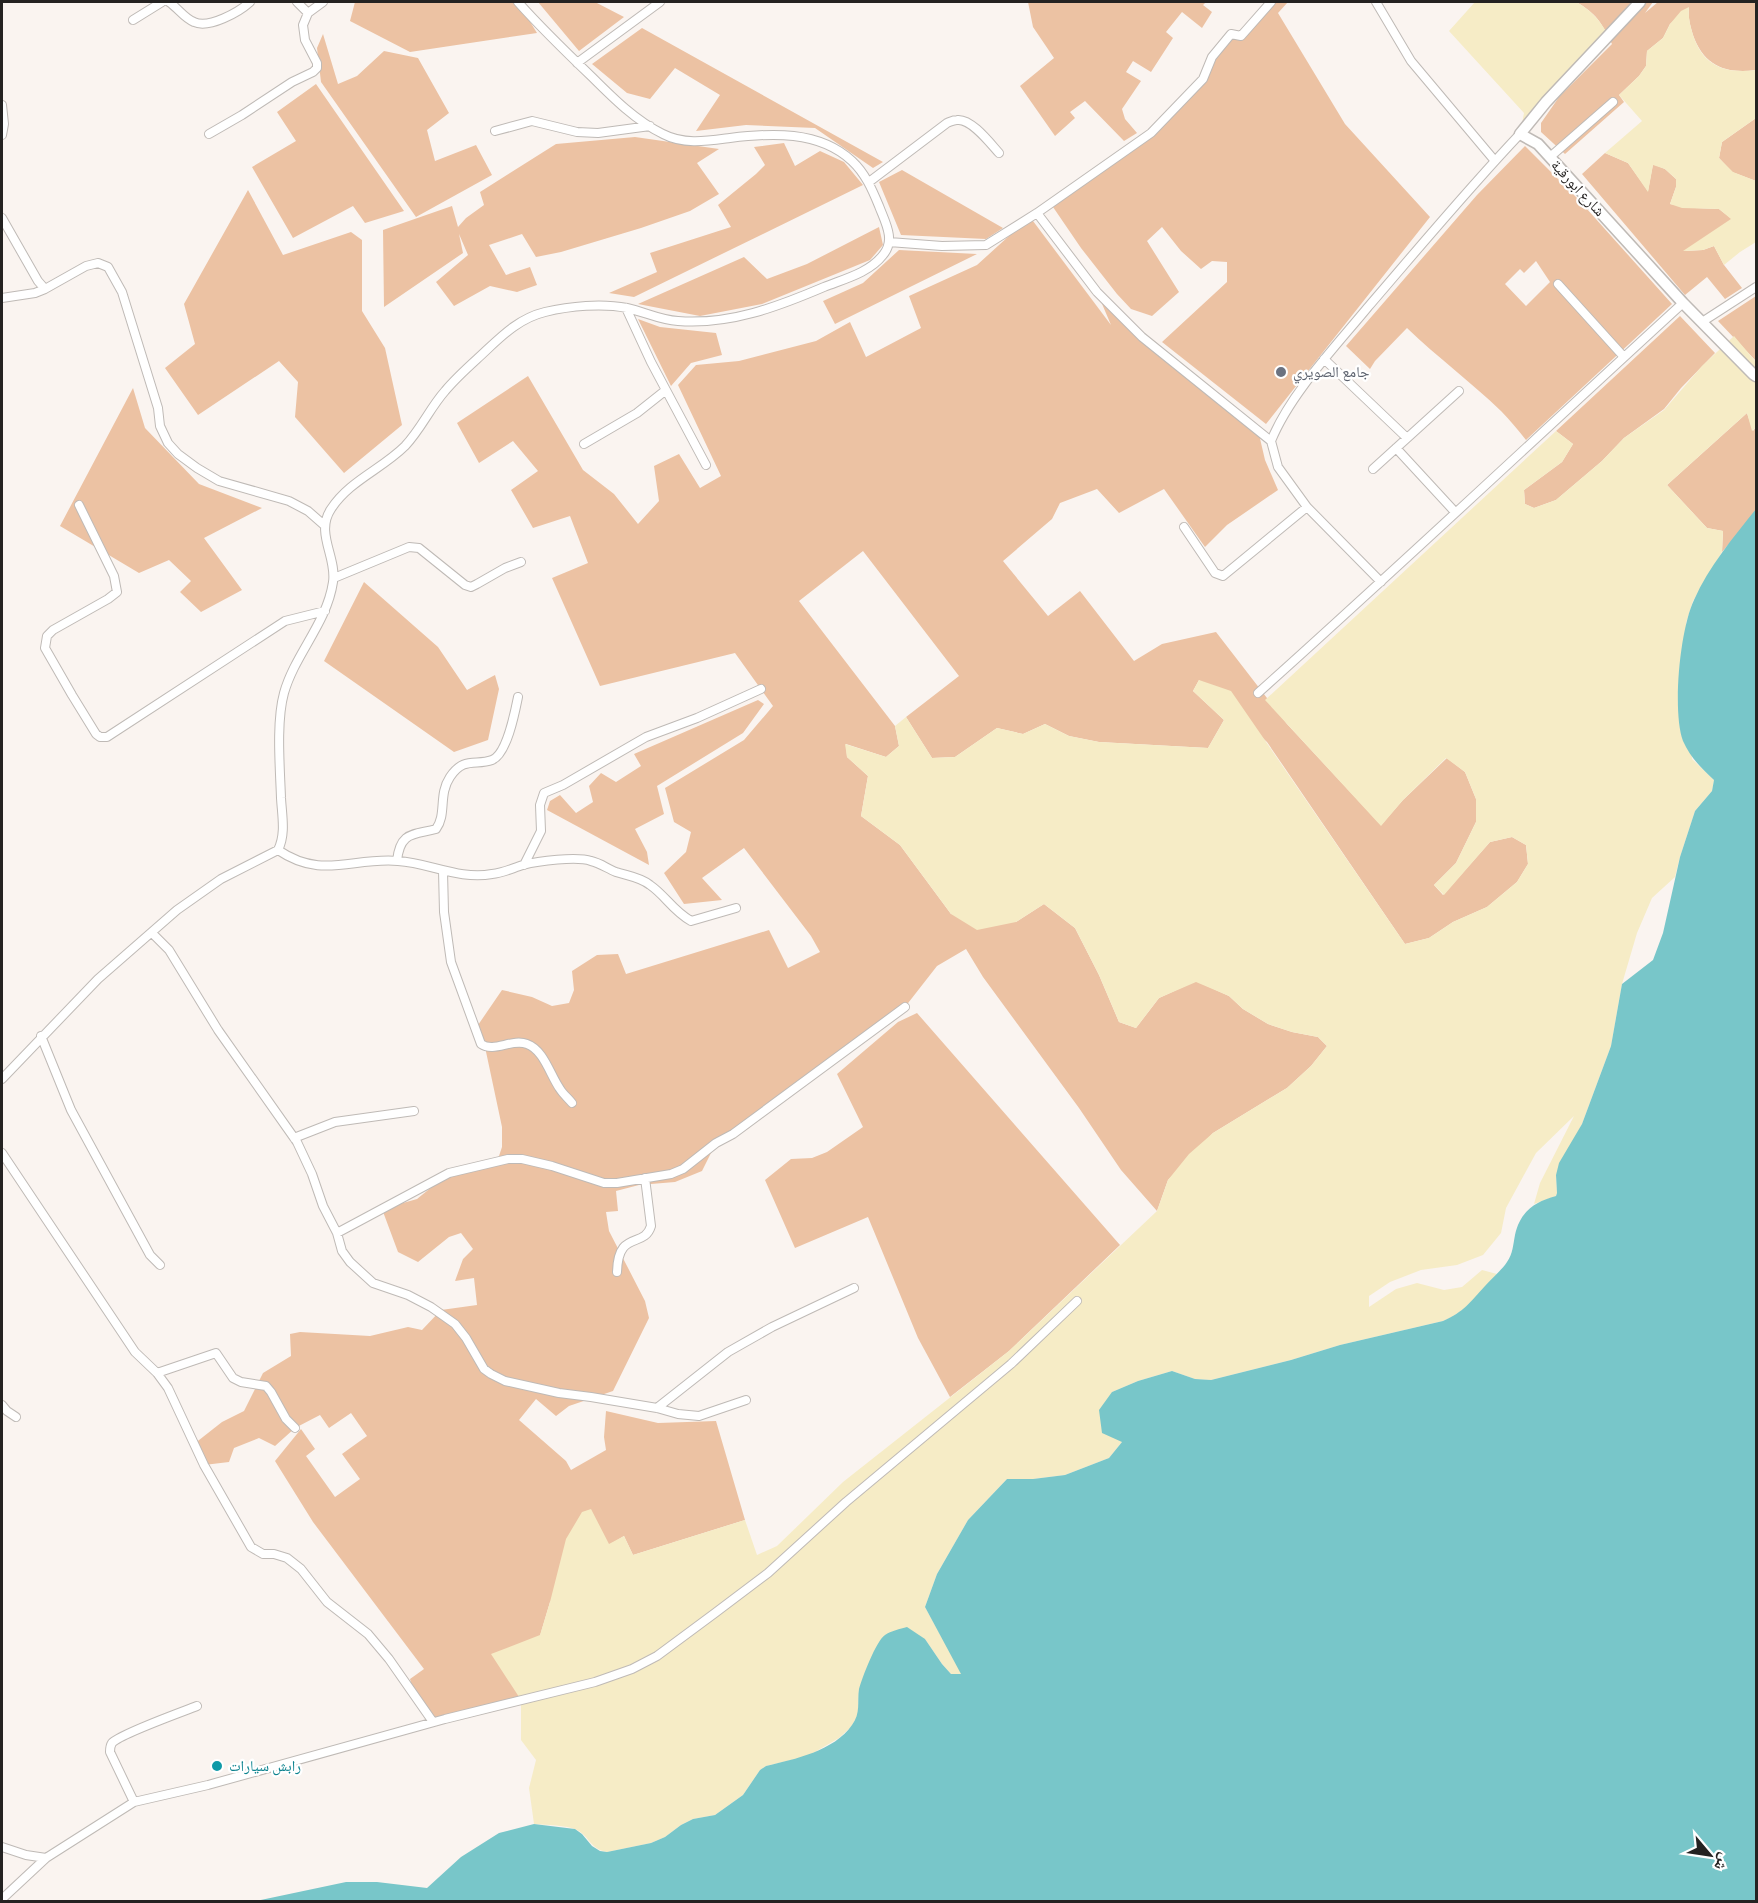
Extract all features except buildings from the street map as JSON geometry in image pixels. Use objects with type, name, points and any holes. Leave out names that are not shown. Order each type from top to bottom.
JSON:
[{"type":"main road","points":[[1520,134],[1546,102],[1640,2]]},
{"type":"main road","name":"شارع ابورقية","points":[[1520,134],[1538,144],[1683,303],[1756,376]]},
{"type":"street","points":[[133,20],[162,2]]},
{"type":"street","points":[[169,2],[184,15],[202,24],[224,18],[250,2]]},
{"type":"street","points":[[297,2],[308,13]]},
{"type":"street","points":[[209,134],[317,68],[317,63],[305,40],[303,25],[308,13],[323,2]]},
{"type":"street","points":[[2,1079],[98,979],[177,910],[221,879],[278,850],[282,843],[283,828],[280,719],[284,693],[325,610],[334,578],[324,525],[327,514],[354,484],[401,450],[443,393],[513,326],[541,313],[588,306],[626,308],[657,318],[677,321],[711,320],[754,314],[855,275],[874,265],[887,251],[889,230],[868,182],[855,163],[845,155],[793,135],[765,134],[701,141],[665,136],[627,109],[577,63],[518,2]]},
{"type":"street","points":[[577,63],[660,2]]},
{"type":"street","points":[[889,242],[942,246],[986,245],[1150,133],[1203,79],[1212,57],[1231,34],[1241,36],[1270,2]]},
{"type":"street","points":[[1376,2],[1411,61],[1495,161]]},
{"type":"street","points":[[1550,157],[1613,102]]},
{"type":"street","points":[[2,105],[4,124],[2,135]]},
{"type":"street","points":[[868,182],[947,123],[957,120],[964,121],[978,130],[999,153]]},
{"type":"street","points":[[495,131],[532,121],[577,132],[598,133],[650,126]]},
{"type":"street","points":[[1270,441],[1286,411],[1324,360],[1458,201],[1520,134]]},
{"type":"street","points":[[1036,213],[1097,292],[1142,337],[1270,441],[1278,467],[1307,507],[1381,582]]},
{"type":"street","points":[[2,218],[38,281],[45,289]]},
{"type":"street","points":[[2,298],[35,293],[86,266],[98,263],[108,267],[122,292],[155,400],[160,426],[168,443],[196,468],[219,481],[289,501],[308,511],[324,525]]},
{"type":"street","points":[[1558,284],[1624,357]]},
{"type":"street","points":[[1702,322],[1756,287]]},
{"type":"street","points":[[1258,693],[1683,303]]},
{"type":"street","points":[[626,308],[706,465]]},
{"type":"street","points":[[1324,360],[1407,438]]},
{"type":"street","points":[[584,444],[637,413],[666,390]]},
{"type":"street","points":[[1373,469],[1459,391]]},
{"type":"street","points":[[1396,448],[1455,512]]},
{"type":"street","points":[[79,505],[114,576],[117,592],[53,630],[47,636],[45,648],[96,734],[100,737],[107,737],[285,621],[325,610]]},
{"type":"street","points":[[1184,527],[1215,573],[1223,576],[1307,507]]},
{"type":"street","points":[[334,578],[409,547],[420,548],[465,585],[471,587],[521,562]]},
{"type":"street","points":[[524,865],[541,831],[540,805],[544,793],[563,785],[646,737],[697,718],[761,689]]},
{"type":"street","points":[[397,861],[403,842],[409,835],[417,831],[436,830],[440,824],[442,800],[451,776],[466,763],[492,760],[502,750],[518,697]]},
{"type":"street","points":[[278,850],[299,861],[320,866],[336,867],[397,861],[477,876],[524,865],[577,859],[590,861],[640,879],[651,885],[671,907],[691,921],[736,908]]},
{"type":"street","points":[[443,871],[444,912],[451,962],[481,1044],[490,1047],[526,1043],[538,1050],[560,1089],[572,1103]]},
{"type":"street","points":[[152,933],[169,950],[218,1030],[294,1138],[312,1174],[323,1206],[337,1233],[342,1251],[350,1262],[373,1283],[408,1295],[431,1307],[455,1324],[484,1369],[505,1381],[560,1393],[699,1416],[746,1400]]},
{"type":"street","points":[[337,1233],[448,1173],[508,1159],[534,1161],[604,1183],[671,1174],[683,1169],[716,1143],[733,1134],[905,1007]]},
{"type":"street","points":[[41,1036],[71,1110],[99,1164],[150,1255],[160,1265]]},
{"type":"street","points":[[294,1138],[335,1122],[414,1111]]},
{"type":"street","points":[[2,1153],[135,1352],[157,1373],[168,1388],[204,1465],[251,1547],[263,1554],[274,1554],[287,1558],[301,1569],[327,1602],[368,1634],[389,1659],[433,1722]]},
{"type":"street","points":[[617,1272],[617,1258],[622,1248],[627,1243],[646,1235],[650,1230],[645,1178]]},
{"type":"street","points":[[657,1408],[728,1352],[772,1327],[854,1288]]},
{"type":"street","points":[[2,1899],[46,1858],[134,1802],[208,1785],[433,1722],[595,1682],[632,1669],[657,1656],[768,1573],[846,1502],[1011,1364],[1077,1301]]},
{"type":"street","points":[[157,1373],[216,1353],[233,1378],[241,1382],[266,1386],[294,1428]]},
{"type":"street","points":[[2,1405],[7,1412],[16,1417]]},
{"type":"street","points":[[134,1802],[110,1752],[110,1746],[127,1735],[197,1706]]},
{"type":"street","points":[[2,1847],[26,1855],[46,1858]]},
{"type":"shaded area","points":[[355,2],[518,2],[537,33],[410,52],[350,21]]},
{"type":"shaded area","points":[[538,2],[595,2],[624,17],[579,51]]},
{"type":"shaded area","points":[[1028,2],[1206,2],[1203,5],[1212,12],[1202,28],[1182,12],[1166,32],[1173,38],[1151,72],[1133,61],[1126,72],[1141,81],[1122,109],[1125,119],[1137,133],[1124,141],[1085,101],[1070,112],[1075,118],[1055,136],[1020,86],[1054,58],[1033,27]]},
{"type":"shaded area","points":[[1270,2],[1288,2],[1278,13],[1345,124],[1430,217],[1266,424],[1162,342],[1227,282],[1227,262],[1212,261],[1201,269],[1181,251],[1162,227],[1147,241],[1179,292],[1152,316],[1131,309],[1117,294],[1053,207],[1151,133],[1192,91],[1231,34],[1241,36]]},
{"type":"shaded area","points":[[1576,2],[1653,2],[1645,13],[1658,2],[1756,2],[1756,70],[1735,71],[1717,66],[1710,61],[1703,54],[1693,35],[1689,8],[1670,24],[1663,38],[1647,51],[1646,66],[1619,95],[1624,102],[1565,154],[1541,132],[1541,123],[1559,97],[1612,44],[1598,19]]},
{"type":"shaded area","points":[[642,28],[883,162],[873,168],[815,128],[746,125],[696,131],[720,95],[675,68],[650,99],[627,93],[592,64]]},
{"type":"shaded area","points":[[323,34],[338,84],[357,76],[384,51],[418,58],[449,113],[427,130],[435,161],[476,145],[492,175],[416,217],[321,82],[317,48]]},
{"type":"shaded area","points":[[316,84],[404,211],[365,223],[353,206],[293,238],[252,167],[296,141],[277,112]]},
{"type":"shaded area","points":[[1756,118],[1756,181],[1732,172],[1719,158],[1722,142]]},
{"type":"shaded area","points":[[635,137],[719,149],[697,163],[719,194],[690,211],[561,252],[536,257],[522,234],[489,245],[506,275],[530,267],[537,285],[517,292],[490,286],[454,306],[436,282],[468,255],[459,234],[463,253],[384,307],[383,230],[452,206],[458,227],[484,205],[480,192],[556,144]]},
{"type":"shaded area","points":[[784,143],[795,166],[820,151],[844,162],[863,185],[634,297],[609,293],[657,272],[650,253],[731,227],[718,205],[765,165],[754,147]]},
{"type":"shaded area","points":[[1525,146],[1578,199],[1672,304],[1526,440],[1501,411],[1407,328],[1370,369],[1346,346],[1477,195]],"holes":[[[1536,261],[1550,282],[1526,306],[1505,284],[1520,269],[1524,273]]]},
{"type":"shaded area","points":[[1605,153],[1628,163],[1648,191],[1653,164],[1665,169],[1676,179],[1676,187],[1670,204],[1719,209],[1732,219],[1685,251],[1703,250],[1714,246],[1724,265],[1742,288],[1725,299],[1707,277],[1685,295],[1582,174]]},
{"type":"shaded area","points":[[902,170],[1003,228],[986,239],[901,235],[879,182]]},
{"type":"shaded area","points":[[248,190],[283,255],[351,232],[362,240],[362,311],[385,348],[402,425],[344,473],[295,417],[298,382],[279,361],[198,415],[165,368],[195,344],[184,304]]},
{"type":"shaded area","points":[[1030,217],[1111,325],[1097,292],[1142,337],[1258,430],[1265,460],[1278,490],[1227,525],[1205,547],[1164,489],[1119,513],[1097,489],[1060,503],[1052,519],[1003,561],[1048,616],[1080,591],[1134,661],[1162,644],[1216,632],[1287,724],[1381,825],[1403,800],[1447,758],[1465,772],[1476,799],[1476,822],[1456,863],[1434,885],[1443,895],[1490,842],[1512,837],[1526,845],[1528,864],[1517,882],[1487,907],[1453,922],[1429,938],[1405,944],[1267,742],[1199,680],[1193,691],[1224,720],[1208,748],[1099,742],[1069,736],[1045,724],[1023,734],[997,728],[955,757],[932,758],[906,717],[959,676],[863,551],[799,601],[895,726],[899,746],[886,757],[846,744],[847,757],[868,776],[861,816],[900,845],[951,914],[1016,922],[1044,904],[1075,928],[1099,975],[1119,1022],[1136,1028],[1159,998],[1196,981],[1229,996],[1243,1009],[1268,1024],[1318,1037],[1327,1046],[1311,1066],[1287,1088],[1213,1133],[1168,1180],[1157,1211],[1121,1170],[1079,1108],[983,977],[966,949],[937,966],[905,1007],[716,1143],[702,1171],[675,1182],[639,1185],[616,1191],[618,1211],[606,1212],[609,1231],[645,1301],[649,1318],[613,1391],[569,1406],[556,1416],[536,1399],[519,1420],[566,1461],[571,1470],[606,1450],[604,1437],[606,1411],[658,1423],[716,1421],[745,1520],[633,1555],[624,1536],[609,1545],[550,1602],[521,1700],[433,1722],[414,1693],[410,1679],[424,1669],[313,1522],[275,1461],[301,1429],[315,1449],[306,1456],[335,1497],[360,1479],[342,1454],[367,1436],[351,1413],[329,1428],[320,1415],[295,1428],[275,1446],[259,1438],[234,1448],[229,1462],[204,1465],[194,1444],[222,1422],[244,1411],[263,1373],[291,1356],[290,1334],[300,1332],[370,1336],[408,1327],[422,1330],[441,1310],[477,1305],[474,1278],[455,1281],[463,1259],[473,1249],[461,1233],[449,1237],[418,1262],[398,1252],[382,1209],[417,1199],[449,1173],[497,1162],[502,1147],[502,1127],[485,1047],[476,1028],[502,990],[532,997],[552,1006],[569,1003],[574,990],[572,971],[597,955],[618,954],[626,974],[769,930],[788,968],[820,952],[811,936],[744,848],[702,878],[722,900],[684,904],[664,873],[686,852],[691,832],[674,822],[665,788],[744,740],[773,706],[735,653],[600,686],[552,578],[588,563],[570,516],[533,528],[511,490],[538,471],[513,441],[479,463],[457,423],[528,376],[583,470],[614,494],[638,524],[659,501],[654,466],[679,454],[700,488],[721,476],[678,385],[696,365],[739,361],[816,341],[850,322],[866,357],[921,328],[909,296],[977,265]]},
{"type":"shaded area","points":[[879,227],[883,245],[870,260],[762,304],[700,316],[638,304],[744,257],[767,279],[807,264]]},
{"type":"shaded area","points":[[899,250],[977,254],[835,324],[823,301],[863,283]]},
{"type":"shaded area","points":[[1756,296],[1756,361],[1718,321]]},
{"type":"shaded area","points":[[1680,316],[1715,353],[1664,409],[1624,438],[1602,461],[1556,500],[1534,508],[1525,504],[1524,490],[1562,462],[1573,444],[1556,431]]},
{"type":"shaded area","points":[[638,319],[660,327],[716,333],[722,355],[691,363],[671,386]]},
{"type":"shaded area","points":[[133,388],[145,428],[199,484],[262,508],[204,538],[242,590],[201,612],[180,592],[191,581],[169,560],[139,573],[60,526]]},
{"type":"shaded area","points":[[1747,413],[1753,431],[1756,427],[1756,512],[1722,552],[1723,531],[1707,528],[1667,485]]},
{"type":"shaded area","points":[[364,582],[438,647],[467,690],[495,675],[499,689],[488,740],[454,752],[324,661]]},
{"type":"shaded area","points":[[758,700],[764,704],[743,733],[657,786],[664,814],[635,829],[647,852],[649,865],[547,810],[550,801],[560,795],[576,813],[593,802],[589,786],[601,773],[616,782],[641,766],[634,754]]},
{"type":"shaded area","points":[[917,1013],[1120,1245],[1009,1351],[950,1397],[918,1338],[868,1217],[795,1248],[765,1180],[791,1159],[812,1158],[827,1152],[863,1127],[837,1074],[898,1022]]},
{"type":"sand","points":[[1475,2],[1576,2],[1595,16],[1608,35],[1520,134],[1524,113],[1449,31]]},
{"type":"sand","points":[[1689,7],[1690,21],[1697,46],[1709,61],[1734,71],[1756,70],[1756,118],[1722,142],[1719,158],[1733,172],[1756,181],[1756,242],[1724,265],[1714,246],[1703,250],[1683,251],[1731,219],[1719,209],[1682,208],[1670,204],[1676,187],[1676,179],[1665,169],[1653,165],[1648,192],[1628,163],[1605,153],[1642,121],[1619,95],[1646,66],[1647,51],[1663,38],[1670,24],[1681,11]]},
{"type":"sand","points":[[1734,336],[1756,362],[1756,427],[1752,431],[1747,413],[1667,485],[1707,528],[1723,531],[1722,552],[1693,601],[1686,623],[1692,759],[1714,780],[1712,791],[1695,811],[1675,877],[1652,898],[1637,933],[1622,984],[1611,1046],[1582,1124],[1556,1175],[1556,1196],[1534,1204],[1540,1183],[1574,1116],[1536,1153],[1506,1208],[1501,1233],[1483,1255],[1457,1265],[1421,1270],[1390,1282],[1369,1296],[1369,1307],[1396,1289],[1417,1283],[1444,1290],[1462,1287],[1482,1270],[1497,1274],[1466,1307],[1443,1321],[1340,1345],[1211,1380],[1195,1379],[1172,1371],[1112,1392],[1122,1442],[1109,1458],[1065,1475],[1007,1479],[968,1520],[937,1574],[925,1607],[962,1674],[951,1674],[925,1639],[859,1689],[858,1715],[851,1727],[839,1738],[808,1756],[766,1766],[760,1770],[743,1795],[715,1815],[693,1819],[651,1843],[607,1852],[593,1846],[585,1836],[573,1828],[534,1824],[529,1788],[536,1760],[521,1740],[521,1700],[491,1654],[540,1635],[566,1539],[582,1512],[591,1509],[609,1544],[624,1536],[633,1555],[745,1520],[757,1555],[777,1546],[843,1482],[1009,1351],[1157,1211],[1168,1180],[1189,1154],[1213,1133],[1287,1088],[1311,1066],[1327,1046],[1318,1037],[1268,1024],[1243,1009],[1229,996],[1196,982],[1159,998],[1136,1028],[1119,1022],[1099,975],[1075,928],[1044,904],[1016,922],[977,930],[951,914],[900,845],[861,816],[868,776],[847,757],[845,744],[886,757],[899,746],[895,726],[906,717],[932,758],[955,757],[997,728],[1023,734],[1045,724],[1069,736],[1099,742],[1208,748],[1224,720],[1193,691],[1199,680],[1231,691],[1405,944],[1429,938],[1453,922],[1487,907],[1517,882],[1528,864],[1526,845],[1512,837],[1490,842],[1444,895],[1434,885],[1456,863],[1476,822],[1476,799],[1465,772],[1446,758],[1403,800],[1381,826],[1265,700],[1556,431],[1573,444],[1562,462],[1524,490],[1525,504],[1534,508],[1556,500],[1602,461],[1624,438],[1664,410],[1702,366]]},
{"type":"water","points":[[1756,509],[1756,1901],[256,1901],[346,1882],[377,1882],[427,1888],[461,1857],[499,1833],[534,1824],[575,1829],[592,1846],[607,1852],[651,1843],[693,1819],[715,1815],[743,1795],[760,1770],[766,1766],[813,1753],[825,1748],[844,1734],[857,1716],[859,1689],[863,1677],[878,1644],[885,1635],[907,1627],[925,1639],[951,1674],[961,1674],[925,1607],[937,1574],[968,1520],[1007,1479],[1065,1475],[1109,1458],[1122,1442],[1102,1433],[1099,1410],[1112,1392],[1172,1371],[1195,1379],[1211,1380],[1340,1345],[1443,1321],[1466,1306],[1507,1262],[1512,1252],[1517,1227],[1524,1214],[1541,1201],[1556,1196],[1556,1175],[1559,1163],[1582,1124],[1611,1046],[1622,984],[1653,960],[1663,933],[1680,857],[1695,811],[1712,791],[1714,780],[1689,752],[1680,728],[1679,670],[1685,630],[1694,600],[1707,576]]},
{"type":"place","name":"جامع الصويري","points":[[1281,372]]},
{"type":"place","name":"رابش سيارات","points":[[217,1766]]}]
